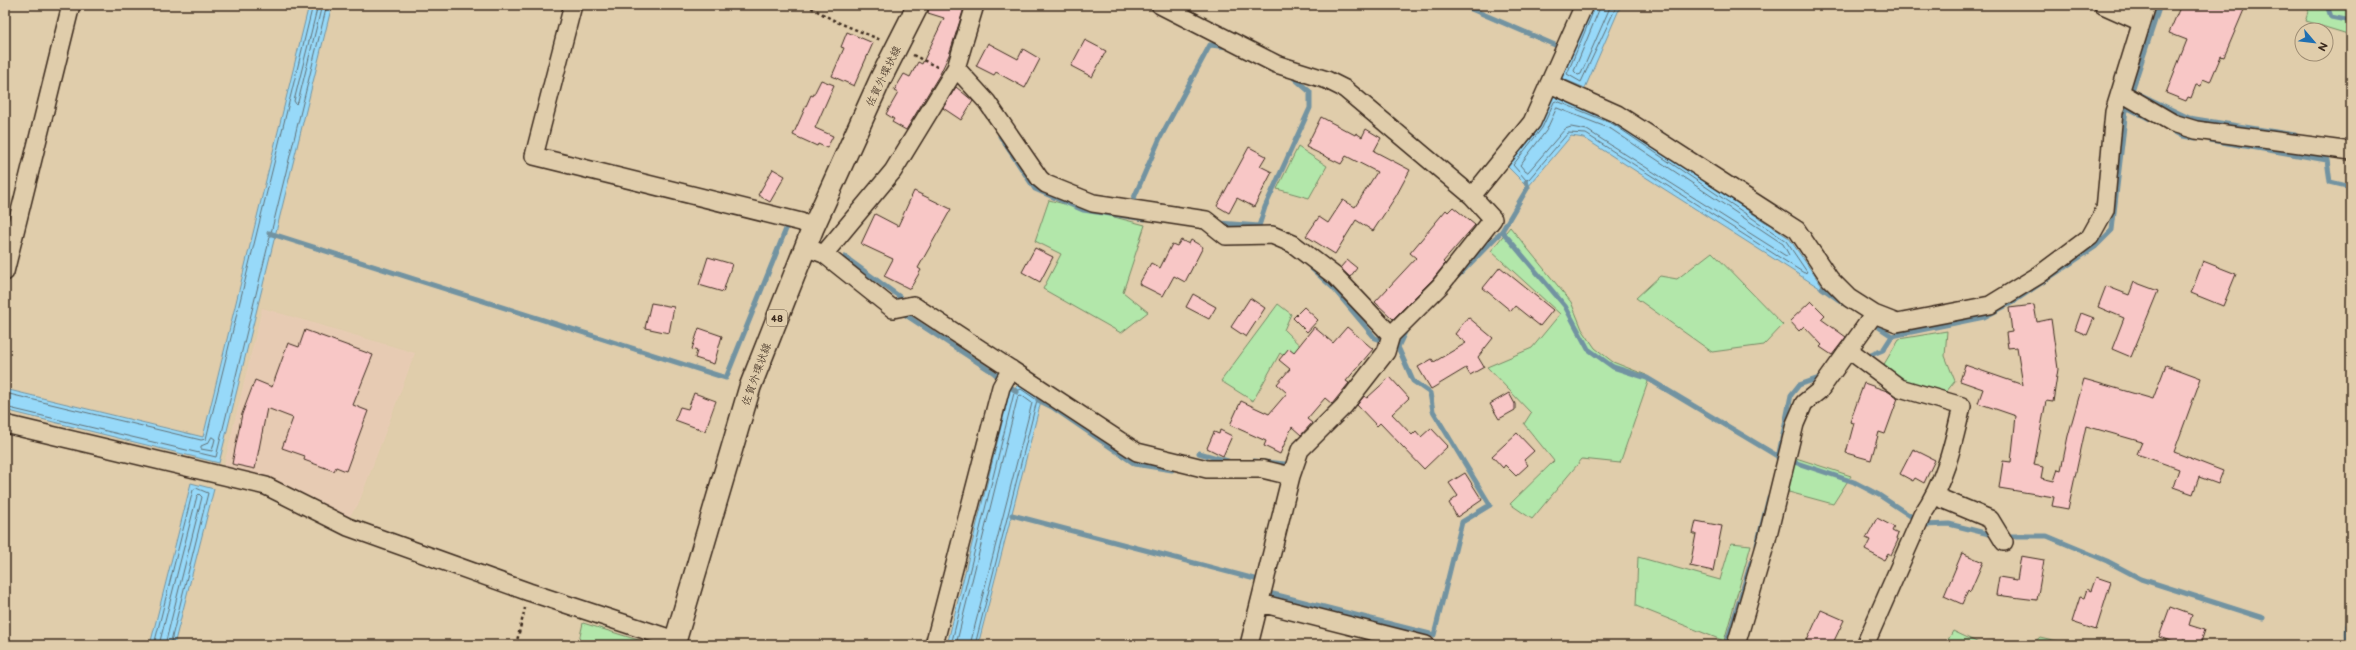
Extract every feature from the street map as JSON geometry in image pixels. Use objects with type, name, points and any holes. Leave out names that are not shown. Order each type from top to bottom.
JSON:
[{"type":"main road","name":"佐賀外環状線","points":[[674,643],[750,387],[812,228],[918,5]]},
{"type":"street","points":[[5,272],[70,5]]},
{"type":"street","points":[[573,5],[534,156],[800,222],[812,228]]},
{"type":"street","points":[[824,254],[893,170],[956,68],[975,5]]},
{"type":"street","points":[[1160,5],[1276,64],[1327,80],[1345,89],[1472,196],[1493,219],[1440,286],[1391,335],[1386,352],[1344,406],[1300,450],[1291,476],[1249,645]]},
{"type":"street","points":[[1472,196],[1532,122],[1563,90],[1584,5]]},
{"type":"street","points":[[2103,5],[2141,22]]},
{"type":"street","points":[[1563,90],[1616,114],[1797,230],[1830,279],[1870,320],[1897,323],[1990,305],[2039,275],[2090,237],[2105,210],[2114,112],[2147,5]]},
{"type":"street","points":[[956,68],[987,102],[1040,179],[1046,184],[1093,203],[1210,224],[1226,236],[1266,236],[1293,244],[1335,276],[1391,335]]},
{"type":"street","points":[[2120,92],[2173,123],[2196,130],[2351,151]]},
{"type":"street","points":[[805,247],[824,254],[893,309],[913,306],[1137,452],[1207,469],[1262,469],[1291,476]]},
{"type":"street","points":[[1736,645],[1796,424],[1804,403],[1858,356],[1870,320]]},
{"type":"street","points":[[1858,356],[1900,388],[1962,406],[1950,458],[1935,496],[1919,521],[1865,645]]},
{"type":"street","points":[[934,645],[1001,388],[1011,369]]},
{"type":"street","points":[[5,424],[266,486],[348,527],[674,643]]},
{"type":"street","points":[[1935,496],[1990,519],[2000,537]]},
{"type":"street","points":[[1260,603],[1426,645]]},
{"type":"path","points":[[2345,5],[2351,8]]},
{"type":"path","points":[[516,645],[529,592]]},
{"type":"shaded area","points":[[262,308],[415,353],[358,505],[348,518],[223,469]]},
{"type":"green space","points":[[2310,5],[2351,5],[2351,35],[2334,30],[2334,22],[2305,21]]},
{"type":"green space","points":[[1298,147],[1327,166],[1309,198],[1277,189]]},
{"type":"green space","points":[[1049,200],[1145,225],[1123,292],[1148,312],[1121,333],[1043,289],[1061,254],[1035,241]]},
{"type":"green space","points":[[1510,227],[1571,302],[1582,329],[1595,348],[1613,362],[1646,375],[1648,382],[1620,463],[1582,459],[1532,519],[1510,504],[1554,461],[1524,424],[1531,413],[1487,367],[1532,348],[1560,314],[1491,251]]},
{"type":"green space","points":[[1712,252],[1783,325],[1764,345],[1712,352],[1636,298],[1660,276],[1677,279]]},
{"type":"green space","points":[[1278,304],[1291,314],[1284,330],[1319,364],[1308,376],[1280,353],[1253,401],[1221,381]]},
{"type":"green space","points":[[1947,331],[1945,356],[1955,381],[1942,397],[1901,383],[1883,366],[1899,339]]},
{"type":"green space","points":[[1793,457],[1851,476],[1833,504],[1785,491]]},
{"type":"green space","points":[[1731,543],[1751,545],[1724,641],[1636,606],[1638,557],[1720,580]]},
{"type":"green space","points":[[583,623],[651,644],[651,645],[578,645]]},
{"type":"green space","points":[[1953,631],[1983,645],[1945,645]]},
{"type":"green space","points":[[2040,637],[2074,645],[2031,645]]},
{"type":"water","points":[[309,5],[332,5],[219,463],[5,410],[5,389],[203,437]]},
{"type":"water","points":[[1593,5],[1621,5],[1585,88],[1561,78]]},
{"type":"water","points":[[1553,95],[1615,121],[1789,238],[1826,292],[1584,138],[1571,136],[1528,187],[1507,166],[1539,126]]},
{"type":"water","points":[[1021,384],[1042,397],[978,645],[947,645],[1010,390]]},
{"type":"water","points":[[191,483],[214,489],[174,645],[150,645]]},
{"type":"water","points":[[2351,611],[2351,645],[2346,645],[2345,636],[2347,620]]},
{"type":"building","points":[[930,5],[965,5],[949,55],[940,74],[906,130],[892,122],[894,119],[886,114],[898,93],[894,91],[904,74],[910,77],[918,62],[922,64],[944,18],[928,13]]},
{"type":"building","points":[[2181,5],[2246,5],[2224,57],[2221,56],[2210,82],[2203,79],[2201,86],[2196,85],[2191,98],[2188,97],[2186,101],[2166,93],[2187,40],[2169,33]]},
{"type":"building","points":[[847,32],[873,43],[854,86],[832,76],[844,48],[841,47]]},
{"type":"building","points":[[1085,40],[1106,51],[1092,77],[1071,66]]},
{"type":"building","points":[[988,43],[1018,59],[1023,49],[1040,59],[1025,88],[996,72],[994,75],[976,66]]},
{"type":"building","points":[[821,80],[834,85],[815,128],[833,136],[827,148],[818,144],[817,146],[793,135],[811,95],[813,96]]},
{"type":"building","points":[[956,87],[973,101],[961,120],[943,108]]},
{"type":"building","points":[[1321,117],[1355,135],[1356,133],[1362,137],[1366,129],[1381,138],[1374,151],[1410,170],[1396,196],[1373,231],[1356,220],[1335,254],[1306,236],[1319,217],[1328,223],[1343,200],[1355,207],[1377,172],[1346,156],[1341,164],[1306,147]]},
{"type":"building","points":[[1249,147],[1266,156],[1260,166],[1272,172],[1254,207],[1237,198],[1229,213],[1217,206]]},
{"type":"building","points":[[773,169],[785,176],[770,202],[758,195]]},
{"type":"building","points":[[914,191],[951,209],[918,268],[921,270],[910,289],[884,276],[893,259],[861,244],[875,214],[898,226]]},
{"type":"building","points":[[1453,207],[1475,225],[1443,262],[1445,264],[1433,279],[1393,319],[1375,302],[1416,258],[1410,253],[1446,210],[1448,212]]},
{"type":"building","points":[[1181,240],[1189,244],[1191,240],[1203,247],[1185,282],[1174,276],[1163,296],[1139,284],[1151,263],[1160,268],[1172,244],[1177,246]]},
{"type":"building","points":[[1035,248],[1053,257],[1040,282],[1022,272]]},
{"type":"building","points":[[708,257],[732,264],[723,292],[699,285]]},
{"type":"building","points":[[1347,260],[1357,268],[1350,277],[1340,268]]},
{"type":"building","points":[[2203,261],[2236,274],[2223,306],[2191,293]]},
{"type":"building","points":[[1500,267],[1553,310],[1540,326],[1515,306],[1511,311],[1483,288]]},
{"type":"building","points":[[2134,282],[2158,291],[2131,357],[2112,349],[2124,318],[2098,307],[2106,286],[2129,295]]},
{"type":"building","points":[[1193,294],[1216,307],[1209,319],[1186,307]]},
{"type":"building","points":[[1250,298],[1265,308],[1246,337],[1231,327]]},
{"type":"building","points":[[1811,301],[1825,315],[1821,319],[1846,337],[1832,355],[1820,347],[1822,345],[1804,326],[1799,331],[1790,321]]},
{"type":"building","points":[[651,303],[674,307],[669,333],[645,328]]},
{"type":"building","points":[[2034,305],[2037,322],[2051,319],[2058,369],[2053,402],[2046,401],[2034,465],[2043,467],[2041,478],[2054,481],[2058,469],[2061,470],[2068,436],[2084,379],[2153,399],[2166,365],[2201,378],[2174,452],[2223,471],[2218,484],[2199,477],[2193,494],[2173,487],[2179,469],[2137,454],[2142,442],[2086,426],[2068,509],[2052,506],[2054,497],[1999,488],[2003,461],[2011,462],[2016,416],[1978,403],[1983,389],[1960,381],[1965,365],[2023,385],[2017,347],[2008,348],[2006,333],[2012,332],[2009,308]]},
{"type":"building","points":[[1304,307],[1318,320],[1307,332],[1293,318]]},
{"type":"building","points":[[2081,313],[2094,318],[2087,335],[2075,330]]},
{"type":"building","points":[[1468,317],[1493,338],[1478,357],[1484,367],[1470,375],[1466,368],[1431,389],[1418,367],[1432,359],[1434,362],[1466,343],[1455,334]]},
{"type":"building","points":[[1314,327],[1333,343],[1347,327],[1373,349],[1346,381],[1349,383],[1332,404],[1325,398],[1307,419],[1312,423],[1301,435],[1292,427],[1280,454],[1264,446],[1266,441],[1230,425],[1241,401],[1269,414],[1287,393],[1277,384],[1290,369],[1279,360],[1289,348],[1294,352]]},
{"type":"building","points":[[699,328],[722,336],[714,364],[695,358],[697,351],[692,349]]},
{"type":"building","points":[[305,330],[373,355],[353,405],[368,411],[346,471],[336,467],[334,471],[304,460],[305,456],[282,448],[293,418],[267,408],[255,469],[232,464],[242,414],[255,380],[272,387],[288,343],[299,347]]},
{"type":"building","points":[[1390,377],[1409,398],[1392,414],[1412,435],[1416,431],[1421,437],[1431,428],[1448,446],[1424,469],[1380,423],[1377,426],[1357,405],[1364,396],[1367,398]]},
{"type":"building","points":[[1864,383],[1887,391],[1898,398],[1885,434],[1879,432],[1871,460],[1846,453],[1854,423],[1850,422]]},
{"type":"building","points":[[694,393],[716,401],[705,431],[675,420],[680,407],[688,409]]},
{"type":"building","points":[[1509,393],[1515,404],[1515,410],[1499,419],[1490,404]]},
{"type":"building","points":[[1220,430],[1232,436],[1223,456],[1207,448],[1214,432],[1219,434]]},
{"type":"building","points":[[1517,433],[1534,451],[1524,460],[1528,465],[1516,476],[1505,465],[1503,468],[1492,456]]},
{"type":"building","points":[[1913,449],[1935,460],[1924,483],[1915,478],[1913,481],[1900,474]]},
{"type":"building","points":[[1465,473],[1482,500],[1457,517],[1449,503],[1458,496],[1449,483]]},
{"type":"building","points":[[1877,518],[1894,527],[1892,531],[1898,534],[1896,539],[1898,540],[1891,555],[1888,553],[1884,560],[1865,550],[1870,540],[1866,538]]},
{"type":"building","points":[[1696,521],[1722,526],[1713,571],[1690,566],[1696,534],[1693,534]]},
{"type":"building","points":[[1962,553],[1983,562],[1970,592],[1968,590],[1962,604],[1944,596]]},
{"type":"building","points":[[2021,556],[2044,560],[2037,600],[1996,595],[1999,577],[2017,580]]},
{"type":"building","points":[[2096,577],[2111,582],[2096,630],[2072,622],[2080,597],[2084,598],[2087,589],[2091,591]]},
{"type":"building","points":[[2170,607],[2192,615],[2189,625],[2205,630],[2200,645],[2184,640],[2182,645],[2159,637]]},
{"type":"building","points":[[1821,610],[1844,620],[1833,643],[1829,641],[1827,645],[1805,645]]},
{"type":"waterway","points":[[1462,5],[1555,45]]},
{"type":"waterway","points":[[1871,322],[1892,336],[1984,317],[2013,302],[2095,247],[2112,230],[2126,109],[2160,5]]},
{"type":"waterway","points":[[2327,5],[2331,17],[2351,21]]},
{"type":"waterway","points":[[1133,200],[1160,138],[1210,45],[1228,47]]},
{"type":"waterway","points":[[1259,226],[1265,207],[1310,108],[1310,92],[1294,78]]},
{"type":"waterway","points":[[2139,94],[2189,118],[2295,135]]},
{"type":"waterway","points":[[2126,109],[2130,109],[2150,119]]},
{"type":"waterway","points":[[2173,131],[2182,136],[2196,138]]},
{"type":"waterway","points":[[1000,136],[1035,189],[1083,210],[1145,219]]},
{"type":"waterway","points":[[2210,140],[2327,160],[2330,182],[2351,187]]},
{"type":"waterway","points":[[1458,276],[1502,231],[1528,187],[1526,182]]},
{"type":"waterway","points":[[1219,223],[1259,226],[1264,232]]},
{"type":"waterway","points":[[269,233],[726,378],[786,229]]},
{"type":"waterway","points":[[1502,231],[1565,306],[1588,349],[1613,367],[1647,378],[1779,457],[1854,482],[1879,495],[1924,525],[1949,524],[1997,536]]},
{"type":"waterway","points":[[845,257],[900,297],[904,314],[994,373],[1017,392]]},
{"type":"waterway","points":[[1311,268],[1333,288],[1375,338],[1387,342]]},
{"type":"waterway","points":[[1822,288],[1846,305]]},
{"type":"waterway","points":[[1398,347],[1406,330]]},
{"type":"waterway","points":[[1866,357],[1883,350],[1892,336]]},
{"type":"waterway","points":[[1273,594],[1434,635],[1462,522],[1490,505],[1433,411],[1430,393],[1413,381],[1398,347],[1396,346]]},
{"type":"waterway","points":[[1778,458],[1791,395],[1799,385],[1819,378]]},
{"type":"waterway","points":[[1038,400],[1052,407],[1135,464],[1172,470]]},
{"type":"waterway","points":[[1199,453],[1228,461]]},
{"type":"waterway","points":[[1254,461],[1285,464]]},
{"type":"waterway","points":[[1757,545],[1769,497]]},
{"type":"waterway","points":[[1012,515],[1255,579]]},
{"type":"waterway","points":[[2005,536],[2047,536],[2107,561],[2141,579],[2263,618]]},
{"type":"waterway","points":[[1726,645],[1751,562]]}]
